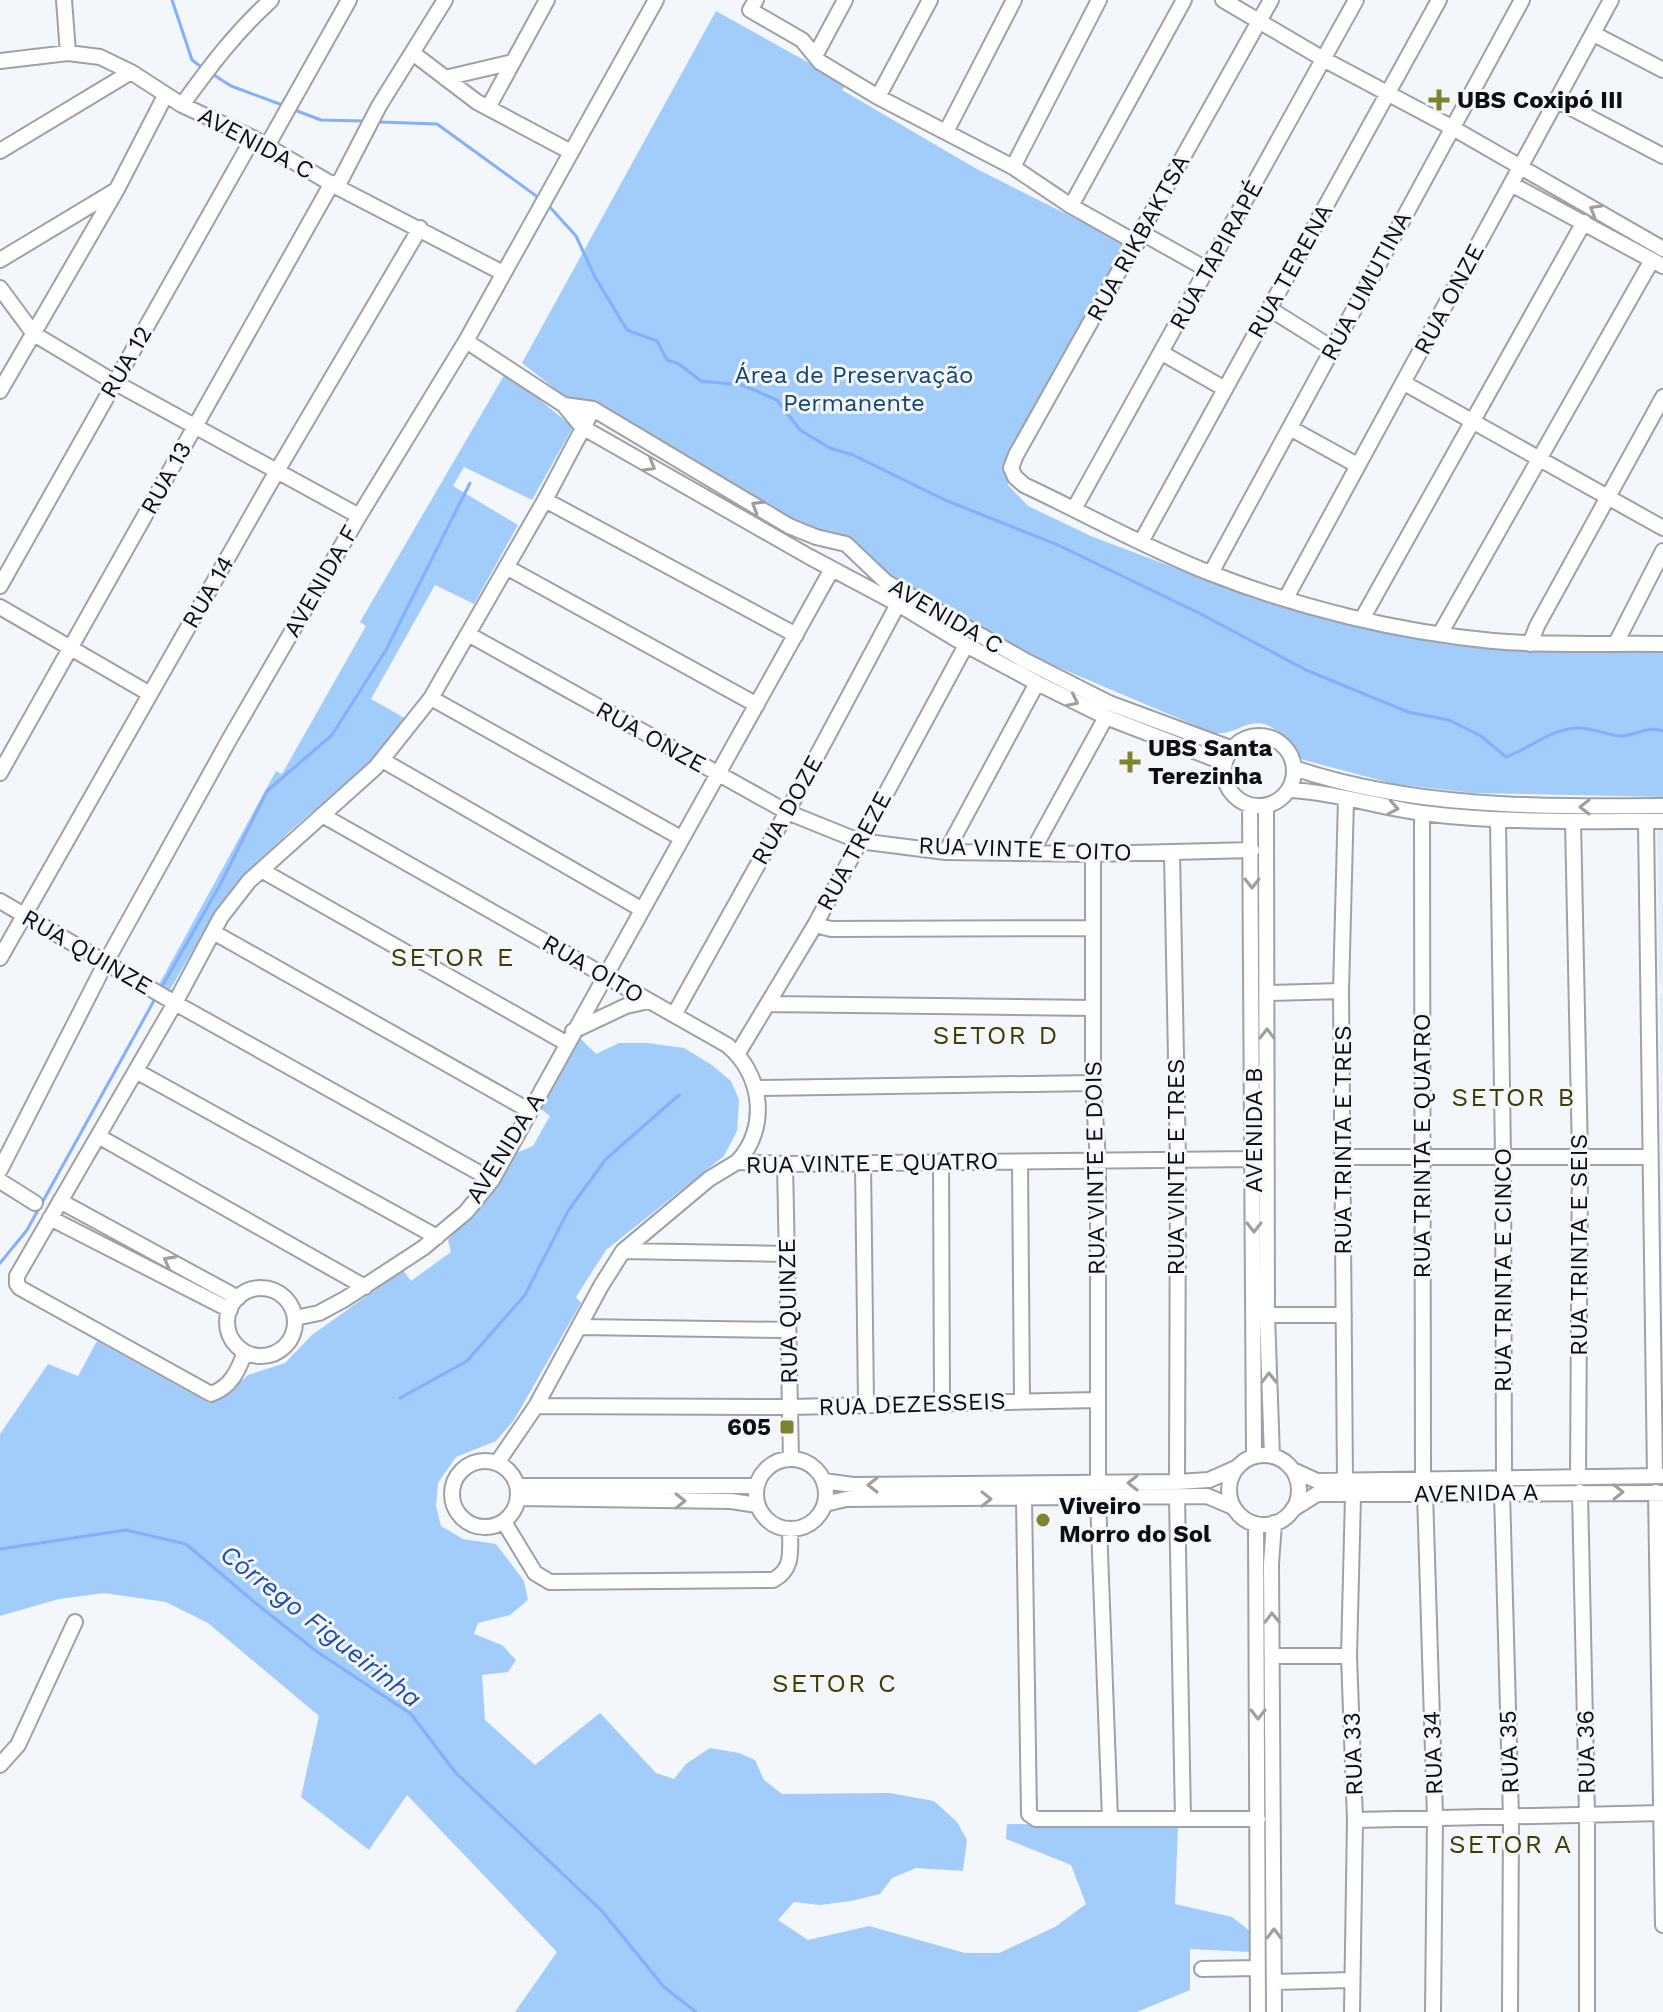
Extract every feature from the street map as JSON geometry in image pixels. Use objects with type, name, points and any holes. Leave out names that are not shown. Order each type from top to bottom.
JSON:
[{"type":"street","points":[[64,0],[68,53]]},
{"type":"street","points":[[182,105],[218,54],[243,25],[271,0]]},
{"type":"street","points":[[267,146],[349,0]]},
{"type":"street","name":"RUA 13","points":[[0,773],[379,106],[445,0]]},
{"type":"street","points":[[489,106],[547,0]]},
{"type":"street","name":"AVENIDA F","points":[[0,1170],[106,962],[229,740],[359,516],[466,341],[656,0]]},
{"type":"street","points":[[815,56],[845,0]]},
{"type":"street","points":[[878,97],[930,0]]},
{"type":"street","points":[[946,132],[1014,0]]},
{"type":"street","points":[[1013,167],[1099,0]]},
{"type":"street","points":[[1071,206],[1184,0]]},
{"type":"street","points":[[1223,0],[1663,249]]},
{"type":"street","name":"RUA RIKBAKTSA","points":[[1074,509],[1024,485],[1015,477],[1011,468],[1016,455],[1271,0]]},
{"type":"street","name":"RUA TAPIRAPÉ","points":[[1074,509],[1356,0]]},
{"type":"street","name":"RUA TERENA","points":[[1141,542],[1439,0]]},
{"type":"street","name":"RUA UMUTINA","points":[[1211,573],[1522,0]]},
{"type":"street","name":"RUA ONZE","points":[[1286,598],[1611,0]]},
{"type":"street","points":[[753,5],[802,40],[830,68],[878,97],[1013,167],[1071,206],[1208,270]]},
{"type":"street","points":[[1594,34],[1663,70]]},
{"type":"street","name":"AVENIDA C","points":[[0,61],[68,53],[100,57],[131,72],[165,96],[253,138],[334,185],[503,273]]},
{"type":"street","points":[[414,54],[477,102],[571,152]]},
{"type":"street","points":[[445,78],[513,62]]},
{"type":"street","points":[[0,151],[131,72]]},
{"type":"street","points":[[0,391],[116,191],[165,96]]},
{"type":"street","points":[[1558,101],[1663,156]]},
{"type":"street","name":"RUA 12","points":[[0,586],[253,138]]},
{"type":"street","points":[[1440,634],[1539,459],[1658,263],[1511,184]]},
{"type":"street","points":[[0,260],[116,191]]},
{"type":"street","points":[[1362,619],[1584,222]]},
{"type":"street","name":"RUA 14","points":[[0,958],[277,471],[420,228]]},
{"type":"street","points":[[0,288],[34,334],[114,382],[359,516]]},
{"type":"street","points":[[1270,309],[1332,348]]},
{"type":"street","points":[[466,341],[564,405],[582,427]]},
{"type":"street","points":[[1162,353],[1225,389]]},
{"type":"street","points":[[0,369],[18,358]]},
{"type":"street","points":[[1404,383],[1663,528]]},
{"type":"street","points":[[1530,644],[1663,397]]},
{"type":"street","points":[[245,1352],[237,1374],[227,1385],[211,1394],[20,1288],[17,1276],[136,1071],[163,997],[221,917],[261,870],[382,760],[431,698],[545,500],[593,409],[564,405]]},
{"type":"street","name":"AVENIDA C","points":[[593,409],[789,526],[846,544],[886,582],[1026,661],[1109,703],[1233,749]]},
{"type":"street","name":"AVENIDA C","points":[[582,427],[1037,683],[1106,717],[1225,763]]},
{"type":"street","points":[[1290,428],[1357,465]]},
{"type":"street","points":[[545,500],[796,635]]},
{"type":"street","points":[[1074,509],[1211,573],[1362,619],[1440,634],[1530,644],[1663,644]]},
{"type":"street","points":[[827,539],[819,553],[833,569],[852,575],[859,568],[858,555]]},
{"type":"street","points":[[1616,643],[1663,551]]},
{"type":"street","points":[[506,567],[757,705]]},
{"type":"street","points":[[717,774],[833,569]]},
{"type":"street","name":"RUA DOZE","points":[[674,1015],[898,604]]},
{"type":"street","points":[[0,607],[150,694]]},
{"type":"street","name":"RUA ONZE","points":[[468,634],[717,774],[604,976]]},
{"type":"street","name":"RUA TREZE","points":[[738,1053],[815,925],[966,645]]},
{"type":"street","points":[[946,852],[1037,683]]},
{"type":"street","points":[[431,698],[681,838]]},
{"type":"street","points":[[1032,852],[1106,717]]},
{"type":"street","points":[[1267,737],[1286,749],[1294,768],[1289,790],[1279,800],[1266,806],[1250,805],[1234,796],[1224,775],[1225,763],[1233,749],[1246,739],[1267,737]]},
{"type":"street","points":[[382,760],[641,909]]},
{"type":"street","points":[[1294,768],[1361,786],[1485,805],[1663,806]]},
{"type":"street","name":"RUA VINTE E OITO","points":[[717,774],[787,812],[859,841],[946,852],[1093,854],[1252,850]]},
{"type":"street","points":[[1289,790],[1422,813],[1498,821],[1663,821]]},
{"type":"street","name":"RUA TRINTA E TRES","points":[[1345,1481],[1341,991],[1346,799]]},
{"type":"street","name":"AVENIDA B","points":[[1250,805],[1254,1456]]},
{"type":"street","name":"AVENIDA B","points":[[1266,806],[1267,1315],[1272,1456]]},
{"type":"street","name":"RUA TRINTA E QUATRO","points":[[1422,813],[1424,1487]]},
{"type":"street","name":"RUA OITO","points":[[322,815],[738,1053]]},
{"type":"street","name":"RUA TRINTA E CINCO","points":[[1498,821],[1503,1156],[1503,1485]]},
{"type":"street","name":"RUA TRINTA E SEIS","points":[[1573,821],[1580,1156],[1579,1485]]},
{"type":"street","points":[[1646,821],[1656,987],[1650,1157],[1658,1309],[1659,1476]]},
{"type":"street","name":"RUA VINTE E TRES","points":[[1172,852],[1178,1161],[1177,1490],[1183,1819]]},
{"type":"street","name":"RUA VINTE E DOIS","points":[[1093,854],[1093,1083],[1098,1161],[1098,1483]]},
{"type":"street","points":[[261,870],[570,1037],[626,1006],[649,1001]]},
{"type":"street","name":"RUA QUINZE","points":[[0,901],[163,997],[492,1180]]},
{"type":"street","points":[[815,925],[831,929],[1092,928]]},
{"type":"street","points":[[213,932],[530,1111]]},
{"type":"street","name":"AVENIDA A","points":[[295,1318],[319,1313],[365,1287],[437,1237],[466,1212],[492,1180],[604,976]]},
{"type":"street","points":[[1267,993],[1341,991]]},
{"type":"street","points":[[769,1004],[1093,1008]]},
{"type":"street","points":[[737,1162],[751,1144],[757,1118],[756,1088],[738,1053]]},
{"type":"street","points":[[136,1071],[437,1237]]},
{"type":"street","points":[[756,1088],[1093,1083]]},
{"type":"street","points":[[98,1136],[365,1287]]},
{"type":"street","points":[[1343,1157],[1650,1157]]},
{"type":"street","name":"RUA VINTE E QUATRO","points":[[497,1463],[536,1406],[623,1251],[709,1179],[737,1162],[1254,1159]]},
{"type":"street","points":[[941,1161],[942,1402]]},
{"type":"street","points":[[1020,1162],[1022,1401]]},
{"type":"street","points":[[863,1163],[866,1404]]},
{"type":"street","name":"RUA QUINZE","points":[[785,1164],[791,1459]]},
{"type":"street","points":[[0,1181],[35,1203]]},
{"type":"street","points":[[60,1201],[234,1304]]},
{"type":"street","points":[[50,1218],[234,1304]]},
{"type":"street","points":[[623,1251],[787,1254]]},
{"type":"street","points":[[257,1289],[267,1289],[286,1299],[295,1318],[291,1339],[275,1353],[265,1356],[245,1352],[231,1338],[228,1320],[234,1304],[257,1289]]},
{"type":"street","points":[[1267,1315],[1344,1315]]},
{"type":"street","points":[[580,1327],[788,1330]]},
{"type":"street","name":"RUA DEZESSEIS","points":[[536,1406],[790,1407],[1097,1400]]},
{"type":"street","points":[[824,1481],[853,1485],[1098,1483],[1177,1490],[1207,1496],[1233,1507],[1256,1524],[1274,1523],[1293,1509],[1299,1489],[1293,1470],[1285,1462],[1272,1456],[1254,1456],[1209,1480],[1177,1490],[1098,1499],[846,1499],[825,1504]]},
{"type":"street","points":[[791,1459],[810,1464],[824,1481],[825,1504],[811,1523],[790,1529],[771,1524],[757,1505],[756,1486],[769,1466],[791,1459]]},
{"type":"street","points":[[485,1461],[497,1463],[513,1475],[518,1492],[511,1515],[504,1522],[482,1528],[471,1525],[455,1509],[451,1498],[452,1487],[464,1468],[485,1461]]},
{"type":"street","points":[[1233,1507],[1229,1487],[1236,1468]]},
{"type":"street","name":"AVENIDA A","points":[[1293,1470],[1317,1481],[1424,1487]]},
{"type":"street","name":"AVENIDA A","points":[[1579,1485],[1659,1476]]},
{"type":"street","name":"RUA 35","points":[[1503,1485],[1511,1818],[1510,2012]]},
{"type":"street","name":"AVENIDA A","points":[[1293,1509],[1317,1494],[1353,1496],[1424,1487],[1579,1485],[1660,1492]]},
{"type":"street","name":"RUA 36","points":[[1579,1485],[1587,1816],[1587,2012]]},
{"type":"street","points":[[518,1492],[756,1486]]},
{"type":"street","name":"RUA 34","points":[[1424,1487],[1435,1817],[1433,2012]]},
{"type":"street","points":[[518,1492],[731,1501],[757,1505]]},
{"type":"street","points":[[1660,1492],[1663,1925]]},
{"type":"street","name":"RUA 33","points":[[1352,2012],[1355,1820],[1349,1656],[1353,1496]]},
{"type":"street","points":[[1024,1499],[1029,1814],[1036,1819],[1258,1819]]},
{"type":"street","points":[[1098,1499],[1110,1819]]},
{"type":"street","points":[[504,1522],[535,1573],[550,1582],[773,1580],[783,1575],[790,1562],[790,1529]]},
{"type":"street","points":[[1274,1523],[1271,1564],[1274,2012]]},
{"type":"street","points":[[1256,1524],[1258,2012]]},
{"type":"street","points":[[0,1765],[18,1745],[75,1622]]},
{"type":"street","points":[[1272,1656],[1349,1656]]},
{"type":"street","points":[[1355,1820],[1662,1813]]},
{"type":"street","points":[[1202,1969],[1258,1968]]},
{"type":"street","points":[[1274,1982],[1352,1980]]},
{"type":"shaded area","points":[[1657,827],[1663,827],[1663,984],[1659,984]]},
{"type":"shaded area","points":[[1660,994],[1663,994],[1661,1301]]},
{"type":"green space","name":"Área de Preservação Permanente","points":[[716,11],[847,84],[842,90],[975,168],[1126,244],[1005,465],[1008,485],[1028,506],[1093,537],[1210,581],[1313,614],[1443,644],[1520,651],[1663,651],[1663,797],[1473,793],[1394,784],[1300,759],[1278,731],[1262,724],[1254,723],[1229,732],[1213,733],[1027,654],[882,572],[849,536],[810,529],[598,403],[567,398],[522,363]]},
{"type":"green space","points":[[506,372],[573,427],[532,500],[464,467],[453,486],[518,525],[474,604],[435,585],[371,699],[408,720],[377,757],[290,831],[232,890],[213,916],[168,993],[158,986],[276,771],[282,774],[366,626],[360,622]]},
{"type":"green space","points":[[578,1036],[596,1054],[619,1043],[684,1048],[731,1081],[739,1100],[737,1131],[724,1156],[606,1250],[576,1297],[581,1303],[514,1420],[496,1441],[456,1457],[438,1483],[436,1506],[441,1526],[463,1539],[496,1544],[524,1581],[528,1600],[510,1615],[478,1623],[474,1634],[502,1645],[516,1660],[508,1672],[482,1675],[485,1720],[535,1765],[600,1713],[656,1773],[674,1779],[686,1764],[710,1748],[739,1753],[755,1760],[764,1780],[782,1794],[889,1793],[934,1801],[957,1822],[967,1840],[963,1871],[916,1868],[892,1878],[880,1894],[820,1905],[794,1902],[778,1920],[808,1940],[869,1926],[965,1953],[999,1953],[1055,1927],[1086,1904],[1071,1865],[1006,1839],[1007,1824],[1178,1826],[1175,1904],[1232,1917],[1251,1932],[1251,1952],[1190,1949],[1190,1990],[1137,2012],[515,2012],[557,1952],[407,1795],[369,1850],[301,1797],[319,1716],[208,1623],[166,1602],[104,1593],[59,1599],[0,1616],[0,1434],[48,1364],[78,1376],[97,1341],[209,1403],[228,1393],[248,1375],[285,1363],[312,1335],[403,1270],[411,1281],[451,1252],[448,1240],[493,1189],[516,1153],[533,1146],[550,1116],[541,1109]]},
{"type":"waterway","points":[[172,0],[192,60],[200,66]]},
{"type":"waterway","points":[[214,75],[231,86],[285,106]]},
{"type":"waterway","points":[[292,109],[321,120],[363,121]]},
{"type":"waterway","points":[[380,122],[437,124],[539,198]]},
{"type":"waterway","points":[[548,205],[576,236],[595,277],[627,330],[657,341],[667,360],[679,364],[701,381],[742,385],[777,400],[800,430],[830,448],[853,455],[945,500],[1058,545],[1201,614],[1306,670],[1408,712],[1449,720],[1481,736],[1506,757],[1566,729],[1587,729],[1620,736],[1652,729],[1663,731]]},
{"type":"waterway","points":[[160,990],[220,885],[267,791],[332,735],[386,650],[470,483]]},
{"type":"waterway","points":[[0,1263],[27,1230],[156,997]]},
{"type":"waterway","points":[[400,1398],[467,1361],[525,1295],[568,1211],[606,1159],[679,1095]]},
{"type":"waterway","name":"Córrego Figueirinha","points":[[0,1549],[126,1530],[186,1544],[316,1651],[411,1714],[455,1772],[602,1911],[664,1987],[696,2012]]},
{"type":"place","name":"UBS Coxipó III","points":[[1439,100]]},
{"type":"place","name":"UBS Santa Terezinha","points":[[1130,762]]},
{"type":"place","name":"605","points":[[787,1427]]},
{"type":"place","name":"Viveiro Morro do Sol","points":[[1043,1520]]},
{"type":"district","name":"SETOR E","points":[[453,957]]},
{"type":"district","name":"SETOR D","points":[[996,1035]]},
{"type":"district","name":"SETOR B","points":[[1514,1097]]},
{"type":"district","name":"SETOR C","points":[[835,1683]]},
{"type":"district","name":"SETOR A","points":[[1511,1844]]}]
